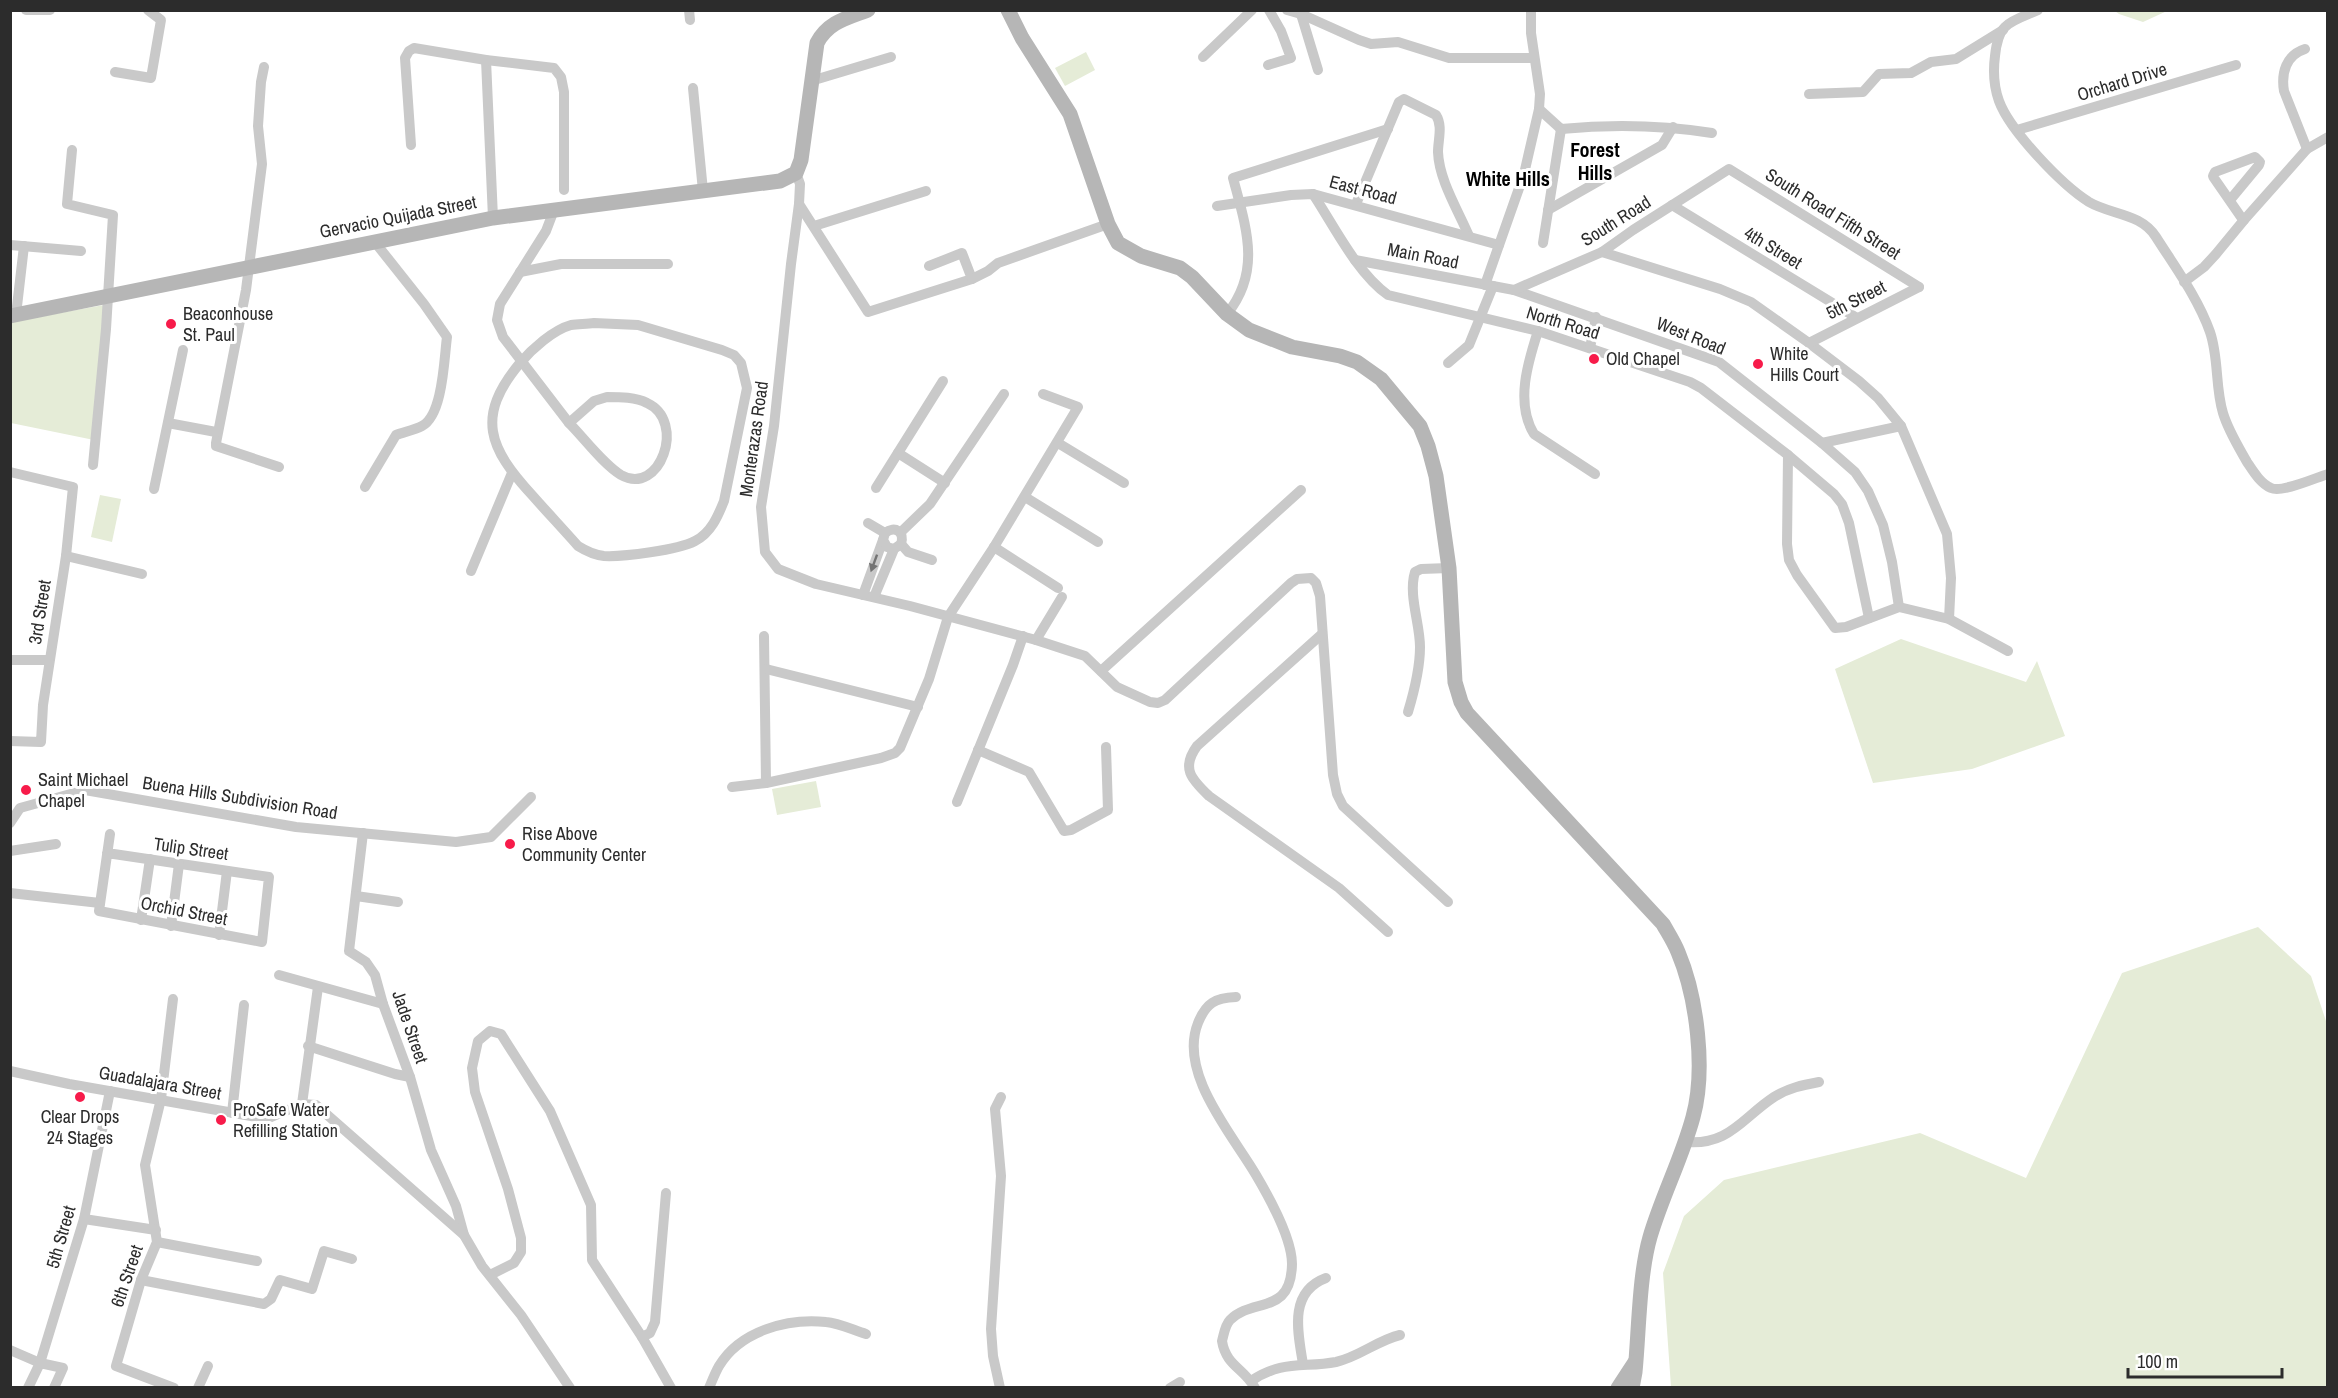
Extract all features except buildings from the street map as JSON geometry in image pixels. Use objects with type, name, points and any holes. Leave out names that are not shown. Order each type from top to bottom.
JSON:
[{"type":"street","points":[[26,10],[50,10]]},
{"type":"street","points":[[116,72],[151,78],[161,20],[148,10]]},
{"type":"street","points":[[796,173],[805,143],[817,43],[823,32],[834,23],[868,10]]},
{"type":"street","points":[[1008,10],[1022,38],[1070,114],[1108,224],[1118,243],[1141,256],[1180,268],[1192,277],[1227,314],[1249,330],[1274,341],[1358,362],[1381,380],[1420,426],[1436,476],[1449,568],[1455,682],[1461,702],[1467,713],[1663,924],[1678,951],[1695,1020],[1699,1087],[1685,1142],[1650,1237],[1645,1259],[1632,1388]]},
{"type":"street","points":[[1203,57],[1252,10]]},
{"type":"street","points":[[1268,65],[1291,58],[1281,31],[1269,10]]},
{"type":"street","points":[[1287,10],[1371,44],[1398,42],[1449,58],[1534,58]]},
{"type":"street","points":[[1448,363],[1469,345],[1480,317],[1499,245],[1524,174],[1539,109],[1540,94],[1531,33],[1531,10]]},
{"type":"street","points":[[1809,94],[1863,92],[1879,74],[1911,73],[1931,62],[1956,59],[2012,22],[2038,10]]},
{"type":"street","points":[[1301,14],[1318,70]]},
{"type":"street","points":[[2003,30],[1996,51],[1994,67],[1999,101],[2017,130],[2058,177],[2074,191],[2092,204],[2133,218],[2153,232],[2198,306],[2210,333],[2223,413],[2235,442],[2253,471],[2270,487],[2278,490],[2328,474]]},
{"type":"street","points":[[411,145],[405,58],[414,48],[554,69],[561,77],[564,92],[564,190]]},
{"type":"street","points":[[2305,49],[2298,51],[2288,60],[2282,82],[2307,149]]},
{"type":"street","points":[[811,81],[891,57]]},
{"type":"street","points":[[486,60],[493,218]]},
{"type":"street","name":"Orchard Drive","points":[[2017,130],[2236,65]]},
{"type":"street","points":[[264,66],[258,126],[262,164],[246,290],[216,432],[216,446],[279,467]]},
{"type":"street","points":[[693,88],[703,191]]},
{"type":"street","points":[[1356,204],[1400,99],[1404,99],[1436,115],[1439,119],[1438,149],[1441,171],[1469,236]]},
{"type":"street","points":[[1539,109],[1562,129],[1609,125],[1673,127],[1712,133]]},
{"type":"street","points":[[1548,210],[1662,145],[1673,127]]},
{"type":"street","points":[[1227,314],[1242,294],[1248,272],[1248,247],[1233,178],[1388,129]]},
{"type":"street","points":[[1543,243],[1562,129]]},
{"type":"street","points":[[2184,282],[2204,267],[2307,149],[2328,137]]},
{"type":"street","points":[[72,150],[67,204],[113,215],[93,465]]},
{"type":"street","points":[[2229,200],[2259,165],[2260,162],[2255,157],[2252,156],[2214,174],[2214,178],[2229,200],[2244,220]]},
{"type":"street","name":"South Road","points":[[1514,290],[1602,252],[1729,169]]},
{"type":"street","name":"South Road Fifth Street","points":[[1729,169],[1919,287]]},
{"type":"street","name":"Gervacio Quijada Street","points":[[13,316],[493,218],[780,181],[796,173]]},
{"type":"street","name":"Monterazas Road","points":[[796,173],[800,184],[800,204],[791,264],[774,426],[761,507],[765,552],[778,568],[816,584],[1023,636],[1085,656],[1117,687],[1150,702],[1158,703],[1165,700],[1291,583],[1305,577],[1311,578],[1319,589],[1323,634]]},
{"type":"street","points":[[814,226],[926,191]]},
{"type":"street","name":"East Road","points":[[1216,206],[1313,194],[1499,245]]},
{"type":"street","name":"North Road","points":[[1313,194],[1355,260],[1380,290],[1388,295],[1538,331],[1690,382],[1788,455],[1834,494],[1846,512],[1869,618]]},
{"type":"street","points":[[800,204],[868,312],[972,279],[988,271],[998,262],[1108,224]]},
{"type":"street","name":"4th Street","points":[[1672,205],[1857,318]]},
{"type":"street","points":[[554,210],[550,224],[500,304],[497,320],[503,337],[569,423],[622,476],[635,479],[647,476],[656,469],[666,446],[665,421],[658,410],[640,400],[619,397],[600,398],[569,423]]},
{"type":"street","points":[[365,487],[396,435],[425,425],[435,409],[440,397],[447,337],[374,241]]},
{"type":"street","points":[[10,245],[81,251]]},
{"type":"street","points":[[13,316],[24,246]]},
{"type":"street","points":[[1602,252],[1751,302],[1809,343],[1878,398],[1901,426],[1947,534],[1951,578],[1949,620]]},
{"type":"street","points":[[928,266],[962,253],[972,279]]},
{"type":"street","name":"Main Road","points":[[1355,260],[1489,285]]},
{"type":"street","points":[[520,272],[561,264],[668,264]]},
{"type":"street","name":"West Road","points":[[1489,285],[1514,290],[1596,317],[1719,362],[1855,472],[1876,506],[1892,562],[1899,607]]},
{"type":"street","name":"5th Street","points":[[1809,343],[1919,287]]},
{"type":"street","points":[[1590,348],[1596,317]]},
{"type":"street","points":[[619,323],[638,325],[734,355],[741,363],[747,388],[724,501],[718,518],[697,541],[662,551],[604,556],[578,546],[512,472],[496,446],[494,408],[502,387],[522,360],[550,337],[573,325],[619,323]]},
{"type":"street","points":[[1538,331],[1527,364],[1525,383],[1528,425],[1534,434],[1595,474]]},
{"type":"street","points":[[154,489],[183,350]]},
{"type":"street","points":[[876,488],[943,381]]},
{"type":"street","points":[[901,532],[918,518],[945,483],[1004,394]]},
{"type":"street","points":[[732,787],[766,783],[881,758],[895,753],[903,743],[918,707],[948,617],[1025,497],[1078,407],[1043,394]]},
{"type":"street","points":[[168,423],[216,432]]},
{"type":"street","points":[[1822,443],[1901,426]]},
{"type":"street","points":[[1058,443],[1124,483]]},
{"type":"street","points":[[898,453],[945,483]]},
{"type":"street","points":[[1788,455],[1787,544],[1789,560],[1835,628],[1846,627],[1899,607],[1949,620],[2008,651]]},
{"type":"street","name":"3rd Street","points":[[10,472],[73,488],[66,556],[43,705],[41,742],[10,741]]},
{"type":"street","points":[[471,571],[512,472]]},
{"type":"street","points":[[1101,671],[1301,490]]},
{"type":"street","points":[[1025,497],[1098,542]]},
{"type":"street","points":[[868,523],[884,537],[887,547],[898,547],[932,560]]},
{"type":"street","points":[[896,529],[901,532],[903,538],[868,596],[884,537],[896,529]]},
{"type":"street","points":[[994,547],[1060,592],[1036,640]]},
{"type":"street","points":[[66,556],[142,574]]},
{"type":"street","points":[[1408,712],[1419,665],[1420,647],[1413,578],[1415,572],[1421,569],[1449,568]]},
{"type":"street","points":[[1323,634],[1334,775],[1340,800],[1343,806],[1448,902]]},
{"type":"street","points":[[1323,634],[1197,746],[1190,756],[1188,769],[1196,783],[1209,796],[1339,888],[1388,932]]},
{"type":"street","points":[[764,636],[766,783]]},
{"type":"street","points":[[957,802],[1023,636]]},
{"type":"street","points":[[10,660],[49,660]]},
{"type":"street","points":[[766,669],[918,707]]},
{"type":"street","points":[[978,750],[1029,772],[1064,831],[1071,831],[1108,810],[1106,747]]},
{"type":"street","name":"Buena Hills Subdivision Road","points":[[10,823],[20,808],[85,790],[296,827],[456,842],[491,837],[531,797]]},
{"type":"street","name":"Jade Street","points":[[363,833],[349,951],[366,962],[375,975],[383,1004],[410,1077],[431,1150],[456,1206],[464,1235]]},
{"type":"street","points":[[100,907],[110,834]]},
{"type":"street","points":[[10,851],[56,844]]},
{"type":"street","name":"Tulip Street","points":[[107,853],[269,877],[262,942]]},
{"type":"street","points":[[141,920],[150,860]]},
{"type":"street","points":[[171,926],[179,864]]},
{"type":"street","points":[[219,935],[226,870]]},
{"type":"street","name":"Orchid Street","points":[[10,893],[100,907],[141,920],[262,942]]},
{"type":"street","points":[[356,896],[398,902]]},
{"type":"street","points":[[279,975],[383,1004]]},
{"type":"street","points":[[318,987],[308,1046],[302,1104],[316,1105],[464,1235],[482,1266],[570,1388]]},
{"type":"street","points":[[1236,997],[1218,998],[1201,1015],[1192,1045],[1195,1065],[1204,1088],[1257,1176],[1290,1247],[1292,1263],[1287,1287],[1279,1297],[1265,1306],[1228,1318],[1222,1341],[1224,1352],[1228,1360],[1253,1384],[1275,1368],[1336,1362],[1361,1353],[1390,1337],[1400,1335]]},
{"type":"street","name":"6th Street","points":[[173,999],[161,1099],[145,1165],[157,1236],[141,1280],[116,1366],[174,1388]]},
{"type":"street","points":[[232,1113],[244,1005]]},
{"type":"street","points":[[490,1275],[514,1263],[521,1252],[521,1238],[508,1189],[475,1092],[472,1068],[478,1041],[490,1031],[501,1034],[550,1111],[591,1205],[592,1260],[642,1337],[670,1388]]},
{"type":"street","points":[[308,1046],[410,1077]]},
{"type":"street","name":"Guadalajara Street","points":[[10,1071],[110,1091],[270,1118],[302,1104]]},
{"type":"street","points":[[1685,1142],[1702,1143],[1720,1137],[1742,1124],[1775,1096],[1796,1087],[1819,1082]]},
{"type":"street","name":"5th Street","points":[[28,1388],[40,1363],[84,1219],[110,1091]]},
{"type":"street","points":[[1000,1388],[993,1356],[991,1329],[1001,1176],[995,1109],[1001,1097]]},
{"type":"street","points":[[642,1337],[650,1333],[655,1322],[666,1193]]},
{"type":"street","points":[[84,1219],[257,1261]]},
{"type":"street","points":[[141,1280],[264,1304],[271,1299],[280,1280],[312,1289],[324,1251],[352,1259]]},
{"type":"street","points":[[1303,1364],[1297,1317],[1308,1289],[1315,1282],[1326,1278]]},
{"type":"street","points":[[709,1388],[720,1365],[740,1343],[760,1331],[802,1322],[828,1322],[866,1334]]},
{"type":"street","points":[[10,1350],[40,1363],[63,1368],[54,1388]]},
{"type":"street","points":[[1618,1388],[1636,1359]]},
{"type":"street","points":[[198,1388],[208,1366]]},
{"type":"green space","points":[[2115,11],[2167,11],[2143,22]]},
{"type":"green space","points":[[1086,52],[1095,70],[1065,86],[1055,68]]},
{"type":"green space","points":[[104,305],[94,440],[11,423],[10,322]]},
{"type":"green space","points":[[100,495],[121,499],[112,542],[91,537]]},
{"type":"green space","points":[[1901,639],[2026,682],[2037,661],[2065,736],[1972,769],[1873,783],[1835,669]]},
{"type":"green space","points":[[816,781],[821,807],[777,815],[772,789]]},
{"type":"green space","points":[[2258,927],[2311,976],[2327,1024],[2327,1387],[1671,1387],[1663,1273],[1684,1216],[1724,1180],[1920,1133],[2026,1178],[2122,973]]},
{"type":"place","name":"Beaconhouse St. Paul","points":[[171,324]]},
{"type":"place","name":"Old Chapel","points":[[1594,359]]},
{"type":"place","name":"White Hills Court","points":[[1758,364]]},
{"type":"place","name":"Saint Michael Chapel","points":[[26,790]]},
{"type":"place","name":"Rise Above Community Center","points":[[510,844]]},
{"type":"place","name":"Clear Drops 24 Stages","points":[[80,1097]]},
{"type":"place","name":"ProSafe Water Refilling Station","points":[[221,1120]]},
{"type":"district","name":"Forest Hills","points":[[1595,162]]},
{"type":"district","name":"White Hills","points":[[1508,179]]}]
